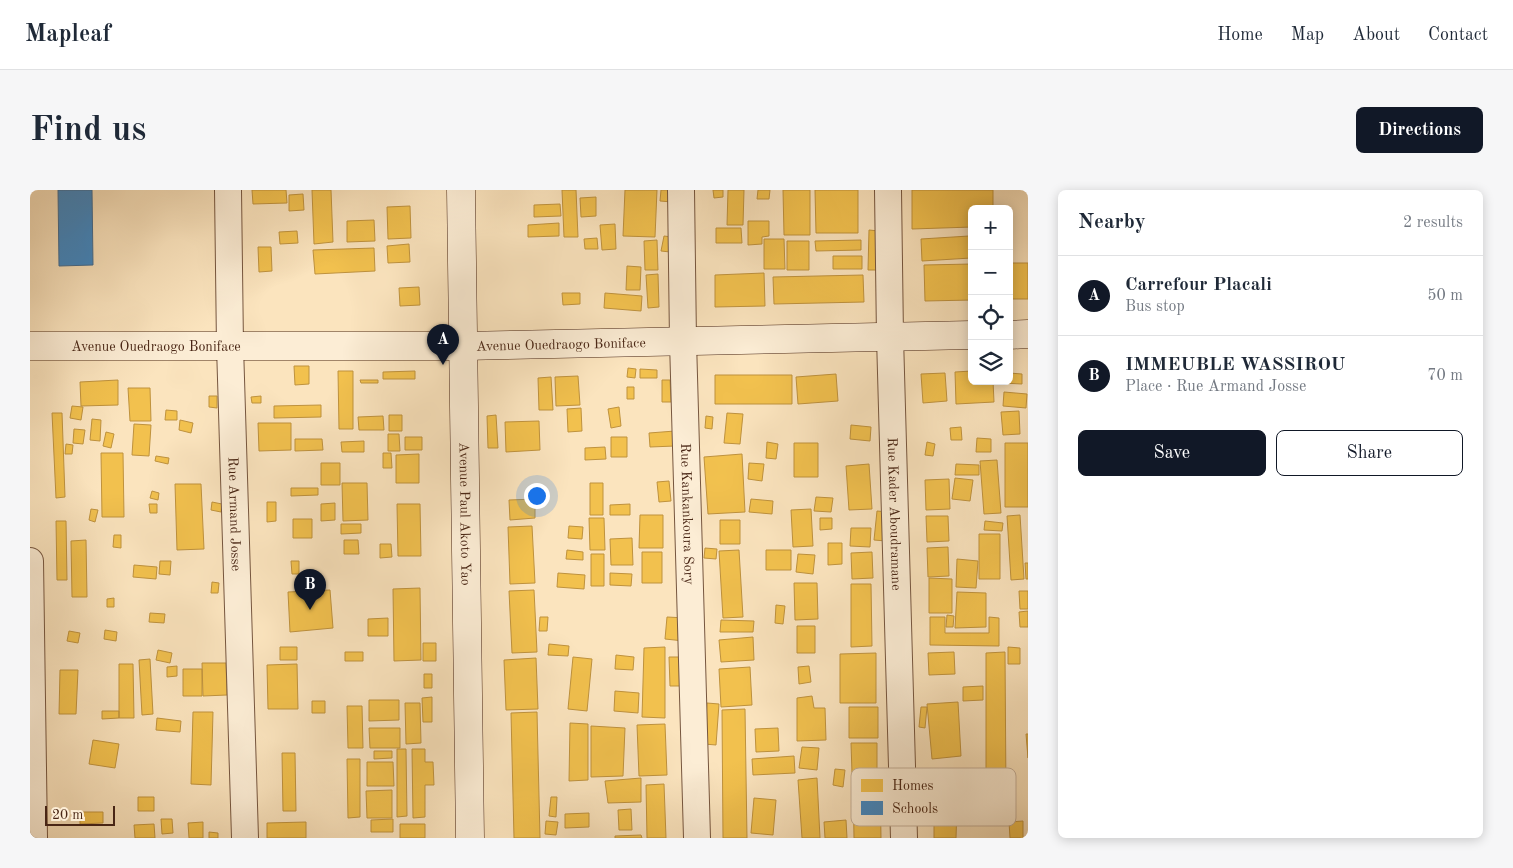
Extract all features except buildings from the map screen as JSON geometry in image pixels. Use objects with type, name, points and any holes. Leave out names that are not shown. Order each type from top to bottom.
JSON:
[{"type":"street","name":"Rue Armand Josse","points":[[228,190],[230,346],[245,838]]},
{"type":"street","name":"Avenue Paul Akoto Yao","points":[[461,190],[470,838]]},
{"type":"street","name":"Rue Kankankoura Sory","points":[[681,190],[683,341],[697,838]]},
{"type":"street","name":"Rue Kader Aboudramane","points":[[888,190],[890,337],[902,768]]},
{"type":"street","points":[[1013,334],[1028,334]]},
{"type":"street","name":"Avenue Ouedraogo Boniface","points":[[30,346],[463,346],[968,335]]},
{"type":"street","points":[[30,561],[34,838]]},
{"type":"place","name":"Carrefour Placali","points":[[443,365]]},
{"type":"place","name":"IMMEUBLE WASSIROU","points":[[310,610]]}]
